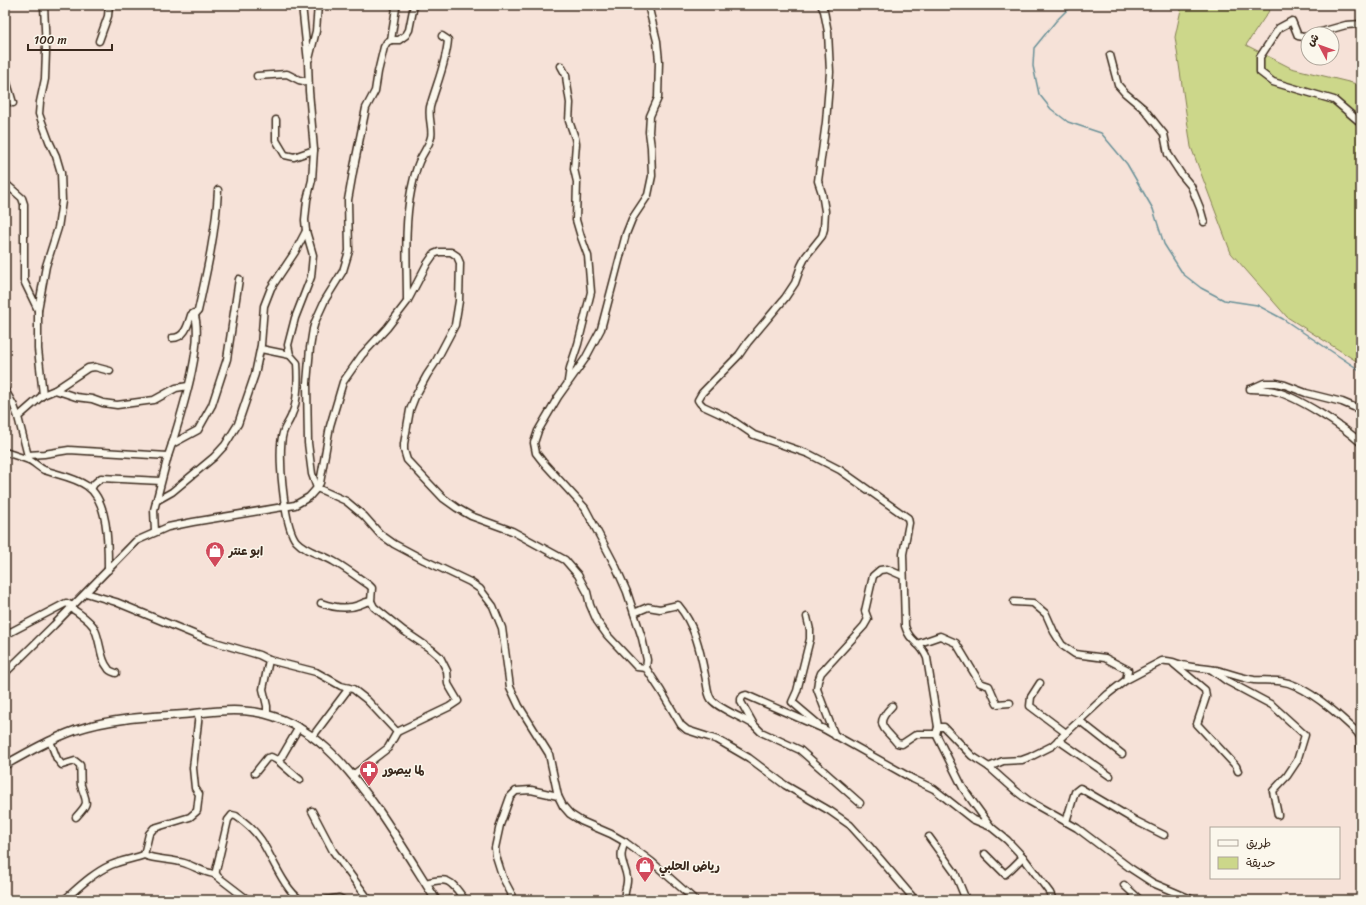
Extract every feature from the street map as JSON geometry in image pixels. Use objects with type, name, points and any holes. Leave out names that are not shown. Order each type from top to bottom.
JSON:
[{"type":"street","points":[[43,395],[38,349],[38,310],[46,266],[58,228],[62,201],[60,173],[56,156],[39,114],[45,79],[46,51],[44,5]]},
{"type":"street","points":[[99,41],[108,16],[109,5]]},
{"type":"street","points":[[302,5],[308,62],[308,82],[314,150],[312,180],[307,200],[305,220],[306,231],[314,255],[311,277],[290,333],[288,345],[290,355],[297,363],[297,368],[296,403],[283,433],[281,450],[282,489],[286,508],[292,532],[297,541],[312,552],[346,568],[369,585],[372,590],[371,601],[374,607],[404,631],[432,650],[440,658],[448,671],[448,684],[458,700],[449,707],[397,732],[388,748],[353,775]]},
{"type":"street","points":[[308,62],[316,31],[318,5]]},
{"type":"street","points":[[391,40],[396,8],[393,5]]},
{"type":"street","points":[[414,5],[409,30],[406,35],[399,40],[391,40],[387,42],[384,47],[375,91],[366,108],[348,200],[349,251],[343,271],[325,300],[315,322],[310,348],[307,383],[309,456],[312,474],[317,488],[346,501],[364,516],[380,534],[394,544],[480,588],[488,597],[502,628],[510,687],[519,706],[549,754],[558,796],[566,810],[575,818],[625,842],[652,862],[696,900]]},
{"type":"street","points":[[648,5],[657,41],[659,61],[658,98],[650,116],[648,132],[651,147],[652,176],[648,195],[632,219],[626,234],[601,329],[585,359],[538,431],[534,443],[536,453],[585,508],[627,592],[644,648],[647,660],[646,668],[661,690],[681,725],[687,730],[718,740],[748,758],[785,785],[830,811],[850,825],[915,900]]},
{"type":"street","points":[[821,5],[824,11],[828,32],[830,72],[826,122],[818,181],[825,211],[822,236],[806,256],[795,283],[785,298],[739,355],[702,392],[698,400],[703,406],[729,418],[754,435],[809,454],[840,470],[908,518],[909,523],[903,554],[905,626],[908,635],[924,650],[927,658],[938,727],[936,734],[963,788],[991,827],[1007,840],[1023,857],[1050,893],[1053,900]]},
{"type":"street","points":[[1300,36],[1298,36],[1292,21],[1279,28],[1260,57],[1260,72],[1273,82],[1316,93],[1334,100],[1361,122]]},
{"type":"street","points":[[1340,27],[1361,24]]},
{"type":"street","points":[[407,302],[407,246],[411,192],[419,161],[431,137],[429,118],[430,108],[444,66],[447,50],[448,40],[442,36]]},
{"type":"street","points":[[1110,55],[1118,85],[1144,109],[1164,134],[1168,154],[1180,174],[1191,186],[1204,222]]},
{"type":"street","points":[[5,65],[5,73]]},
{"type":"street","points":[[561,66],[566,75],[568,84],[570,103],[569,121],[576,144],[574,169],[577,182],[576,220],[588,256],[591,292],[578,344],[570,368],[567,385]]},
{"type":"street","points":[[257,76],[287,74],[299,80],[308,82]]},
{"type":"street","points":[[5,76],[13,102]]},
{"type":"street","points":[[276,120],[276,140],[285,154],[294,157],[314,150]]},
{"type":"street","points":[[5,183],[22,198],[24,204],[24,281],[38,310]]},
{"type":"street","points":[[155,532],[154,510],[156,501],[195,360],[195,315],[198,311],[205,280],[218,190]]},
{"type":"street","points":[[156,501],[172,492],[214,458],[238,424],[251,386],[261,349],[264,306],[271,288],[296,252],[306,231]]},
{"type":"street","points":[[5,673],[136,541],[168,527],[286,508],[303,501],[313,493],[317,488],[322,471],[330,426],[343,382],[362,355],[387,328],[407,302],[434,254],[445,251],[451,252],[456,256],[460,263],[459,301],[454,325],[439,357],[415,397],[410,410],[404,444],[407,460],[443,498],[457,508],[471,516],[512,531],[565,560],[578,575],[587,592],[590,605],[597,621],[607,635],[637,667],[646,668]]},
{"type":"street","points":[[172,444],[198,430],[212,405],[227,359],[238,279]]},
{"type":"street","points":[[172,338],[180,337],[184,333],[192,313],[195,315]]},
{"type":"street","points":[[261,349],[290,355]]},
{"type":"street","points":[[18,417],[43,395],[55,390],[88,368],[95,367],[110,371]]},
{"type":"street","points":[[1361,410],[1342,402],[1306,393],[1276,383],[1264,383],[1250,389],[1276,391],[1295,400],[1338,425],[1361,443]]},
{"type":"street","points":[[55,390],[76,397],[117,405],[154,400],[172,390],[188,386]]},
{"type":"street","points":[[5,390],[18,417],[29,458]]},
{"type":"street","points":[[29,458],[69,450],[168,456]]},
{"type":"street","points":[[5,452],[29,458],[42,469],[72,478],[92,489],[99,500],[107,534],[108,570]]},
{"type":"street","points":[[92,489],[94,484],[101,478],[161,480]]},
{"type":"street","points":[[835,736],[818,689],[818,681],[821,673],[864,626],[868,619],[865,611],[873,576],[880,570],[888,569],[903,576]]},
{"type":"street","points":[[86,593],[116,602],[208,640],[259,655],[269,660],[316,672],[338,684],[356,691],[367,700],[397,732]]},
{"type":"street","points":[[321,603],[344,608],[371,601]]},
{"type":"street","points":[[1014,602],[1033,603],[1046,614],[1062,645],[1075,654],[1105,658],[1128,670],[1126,680]]},
{"type":"street","points":[[5,635],[66,603],[86,618],[93,627],[98,637],[108,669],[116,673]]},
{"type":"street","points":[[634,613],[648,607],[660,609],[678,605],[686,614],[695,634],[711,699],[719,706],[754,725]]},
{"type":"street","points":[[807,617],[810,630],[810,639],[797,691],[792,702],[824,729],[835,736],[934,789],[972,819],[991,827]]},
{"type":"street","points":[[917,644],[940,636],[956,643],[980,683],[989,686],[997,704],[1010,703]]},
{"type":"street","points":[[267,714],[264,686],[269,660]]},
{"type":"street","points":[[989,767],[1003,761],[1022,760],[1052,746],[1108,694],[1126,680],[1162,661],[1172,661],[1182,665],[1210,669],[1255,680],[1272,679],[1283,681],[1296,686],[1335,712],[1359,733],[1361,749]]},
{"type":"street","points":[[1172,661],[1205,690],[1206,697],[1197,724],[1236,766],[1238,771]]},
{"type":"street","points":[[1210,669],[1227,681],[1272,705],[1304,735],[1297,762],[1287,776],[1273,791],[1278,815]]},
{"type":"street","points":[[1040,684],[1031,698],[1030,706],[1066,733]]},
{"type":"street","points":[[313,736],[349,688]]},
{"type":"street","points":[[824,729],[750,697],[744,696],[741,699],[741,702],[754,725],[761,732],[800,750],[860,803]]},
{"type":"street","points":[[892,706],[883,715],[881,723],[897,743],[902,744],[917,734],[936,734]]},
{"type":"street","points":[[5,765],[50,741],[77,730],[105,723],[151,717],[237,710],[267,714],[313,736],[353,775],[395,834],[436,900]]},
{"type":"street","points":[[144,855],[150,834],[154,828],[190,817],[197,811],[199,794],[195,788],[193,768],[199,713]]},
{"type":"street","points":[[1080,721],[1122,754]]},
{"type":"street","points":[[938,727],[944,727],[972,756],[989,767],[1029,801],[1077,828],[1130,868],[1153,883],[1193,900]]},
{"type":"street","points":[[277,760],[282,757],[299,728]]},
{"type":"street","points":[[1058,740],[1110,776]]},
{"type":"street","points":[[50,741],[57,759],[62,765],[75,761],[80,765],[80,780],[87,801],[84,808],[76,817]]},
{"type":"street","points":[[255,773],[267,758],[271,757],[277,760],[300,780]]},
{"type":"street","points":[[1066,822],[1075,792],[1080,788],[1136,821],[1164,835]]},
{"type":"street","points":[[512,900],[511,893],[503,878],[495,848],[500,825],[510,797],[516,792],[531,790],[558,796]]},
{"type":"street","points":[[312,811],[333,851],[367,899]]},
{"type":"street","points":[[214,874],[228,820],[232,816],[236,816],[261,840],[291,892],[301,900]]},
{"type":"street","points":[[929,837],[955,873],[966,900]]},
{"type":"street","points":[[625,842],[621,857],[627,880],[624,896],[625,900]]},
{"type":"street","points":[[985,854],[1005,874],[1023,857]]},
{"type":"street","points":[[64,900],[100,871],[115,864],[144,855],[154,859],[168,860],[185,864],[216,874],[248,900]]},
{"type":"street","points":[[426,883],[448,880],[453,884],[464,900]]},
{"type":"street","points":[[1124,885],[1140,900]]},
{"type":"street","points":[[326,900],[339,898],[344,900]]},
{"type":"green space","points":[[1182,5],[1273,5],[1246,45],[1291,68],[1361,85],[1361,364],[1287,317],[1231,253],[1191,147],[1175,37]]},
{"type":"waterway","points":[[1072,5],[1056,21],[1034,48],[1033,66],[1039,94],[1051,109],[1068,122],[1101,133],[1127,164],[1153,209],[1164,244],[1183,274],[1201,288],[1224,300],[1257,305],[1283,319],[1361,371]]},
{"type":"place","name":"ابو عنتر","points":[[215,568]]},
{"type":"place","name":"لما بيصور","points":[[369,787]]},
{"type":"place","name":"رياض الحلبي","points":[[645,883]]}]
